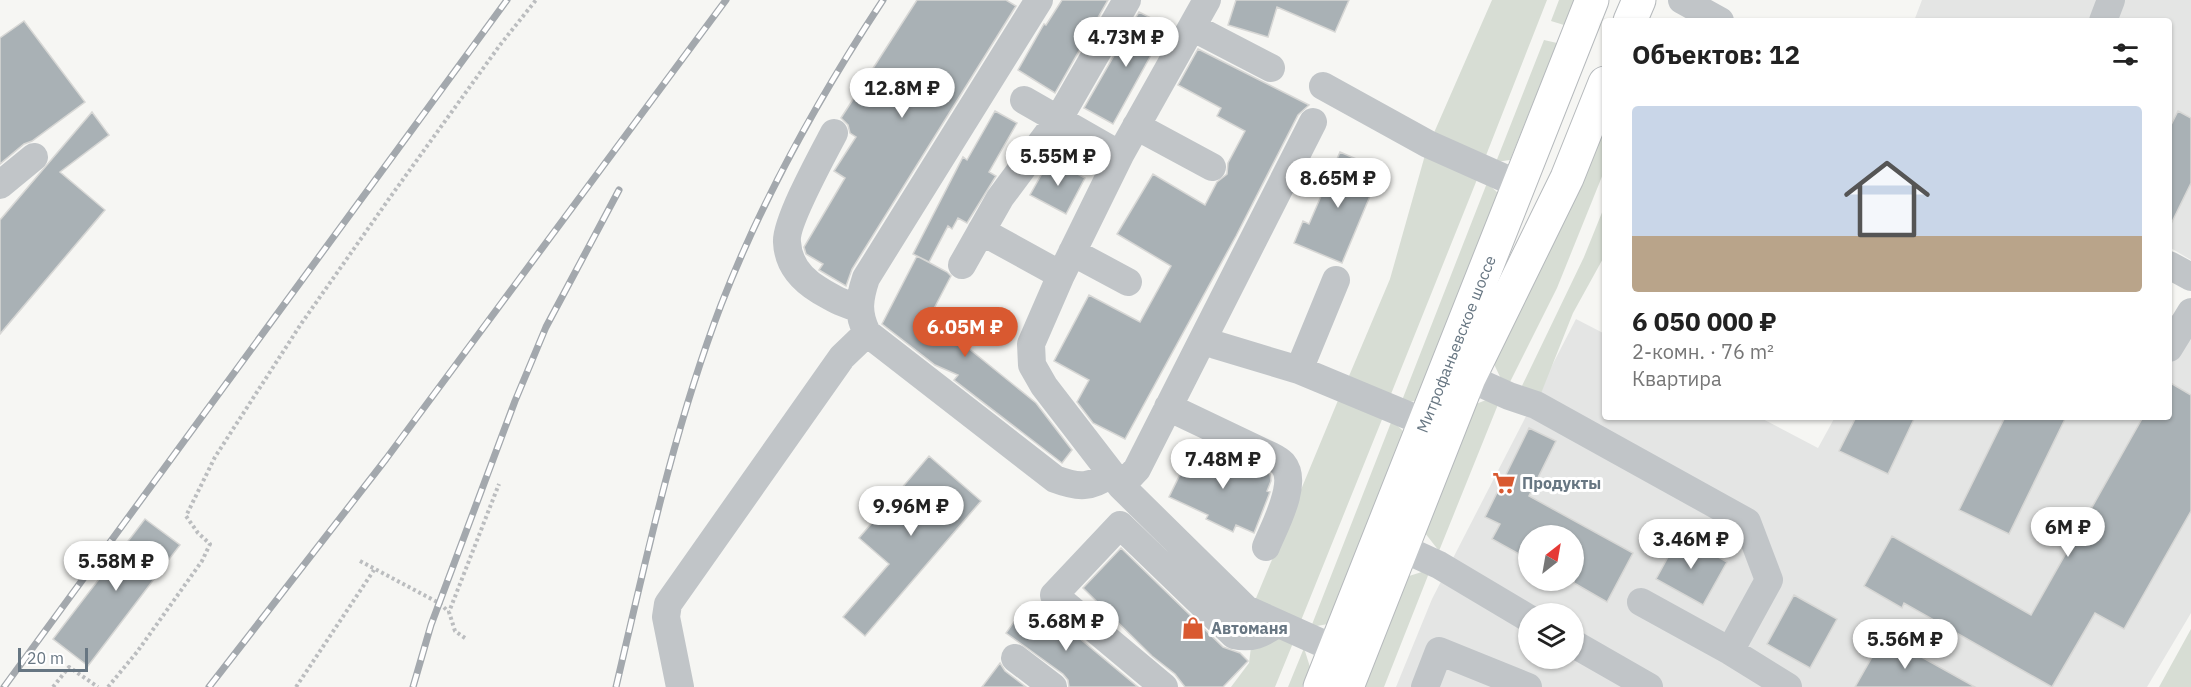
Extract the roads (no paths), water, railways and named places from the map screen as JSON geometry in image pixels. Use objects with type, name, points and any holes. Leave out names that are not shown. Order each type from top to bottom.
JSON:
[{"type":"main road","name":"Митрофаньевское шоссе","points":[[1320,687],[1592,0]]},
{"type":"main road","points":[[1631,18],[1639,0]]},
{"type":"main road","name":"Митрофаньевское шоссе","points":[[1347,687],[1469,378],[1567,178],[1602,90]]},
{"type":"street","points":[[680,687],[666,617],[668,604],[842,357],[863,320],[860,295],[866,278],[1039,0]]},
{"type":"street","points":[[962,265],[1000,198],[1058,120],[1127,0]]},
{"type":"street","points":[[1207,0],[1120,155],[1066,263],[1031,344],[1032,365],[1044,386],[1116,480],[1246,609],[1335,649]]},
{"type":"street","points":[[1682,0],[1715,18]]},
{"type":"street","points":[[2104,18],[2111,0]]},
{"type":"street","points":[[1191,27],[1270,68]]},
{"type":"street","points":[[1323,86],[1428,144],[1520,184]]},
{"type":"street","points":[[1024,100],[1120,155]]},
{"type":"street","points":[[834,133],[791,220],[786,240],[796,271],[808,284],[846,306],[1055,479],[1070,485],[1074,493],[1097,483],[1116,480],[1137,469],[1313,122]]},
{"type":"street","points":[[1136,126],[1212,167]]},
{"type":"street","points":[[0,185],[34,157]]},
{"type":"street","points":[[981,231],[1066,263],[1128,282]]},
{"type":"street","points":[[2172,267],[2191,277]]},
{"type":"street","points":[[1299,370],[1336,280]]},
{"type":"street","points":[[2172,343],[2191,312]]},
{"type":"street","points":[[1203,339],[1299,370],[1424,422]]},
{"type":"street","points":[[1469,378],[1536,405],[1747,522],[1769,579],[1730,651]]},
{"type":"street","points":[[1168,407],[1271,456],[1283,465],[1288,475],[1288,491],[1266,547]]},
{"type":"street","points":[[1164,687],[1054,595],[1120,525],[1234,635],[1260,634],[1276,624]]},
{"type":"street","points":[[1402,548],[1439,565],[1518,612]]},
{"type":"street","points":[[1641,602],[1730,651],[1788,687]]},
{"type":"street","points":[[1584,650],[1649,687]]},
{"type":"street","points":[[1425,687],[1439,651],[1528,687]]},
{"type":"street","points":[[1014,658],[1053,687]]},
{"type":"railway","points":[[4,687],[507,0]]},
{"type":"railway","points":[[209,687],[386,459],[726,0]]},
{"type":"railway","points":[[616,687],[675,446],[704,351],[721,305],[755,225],[794,148],[837,73],[883,0]]},
{"type":"railway","points":[[413,687],[431,625],[515,401],[546,327],[619,190]]},
{"type":"place","name":"Продукты","points":[[1504,483]]},
{"type":"place","name":"Автоманя","points":[[1193,628]]}]
